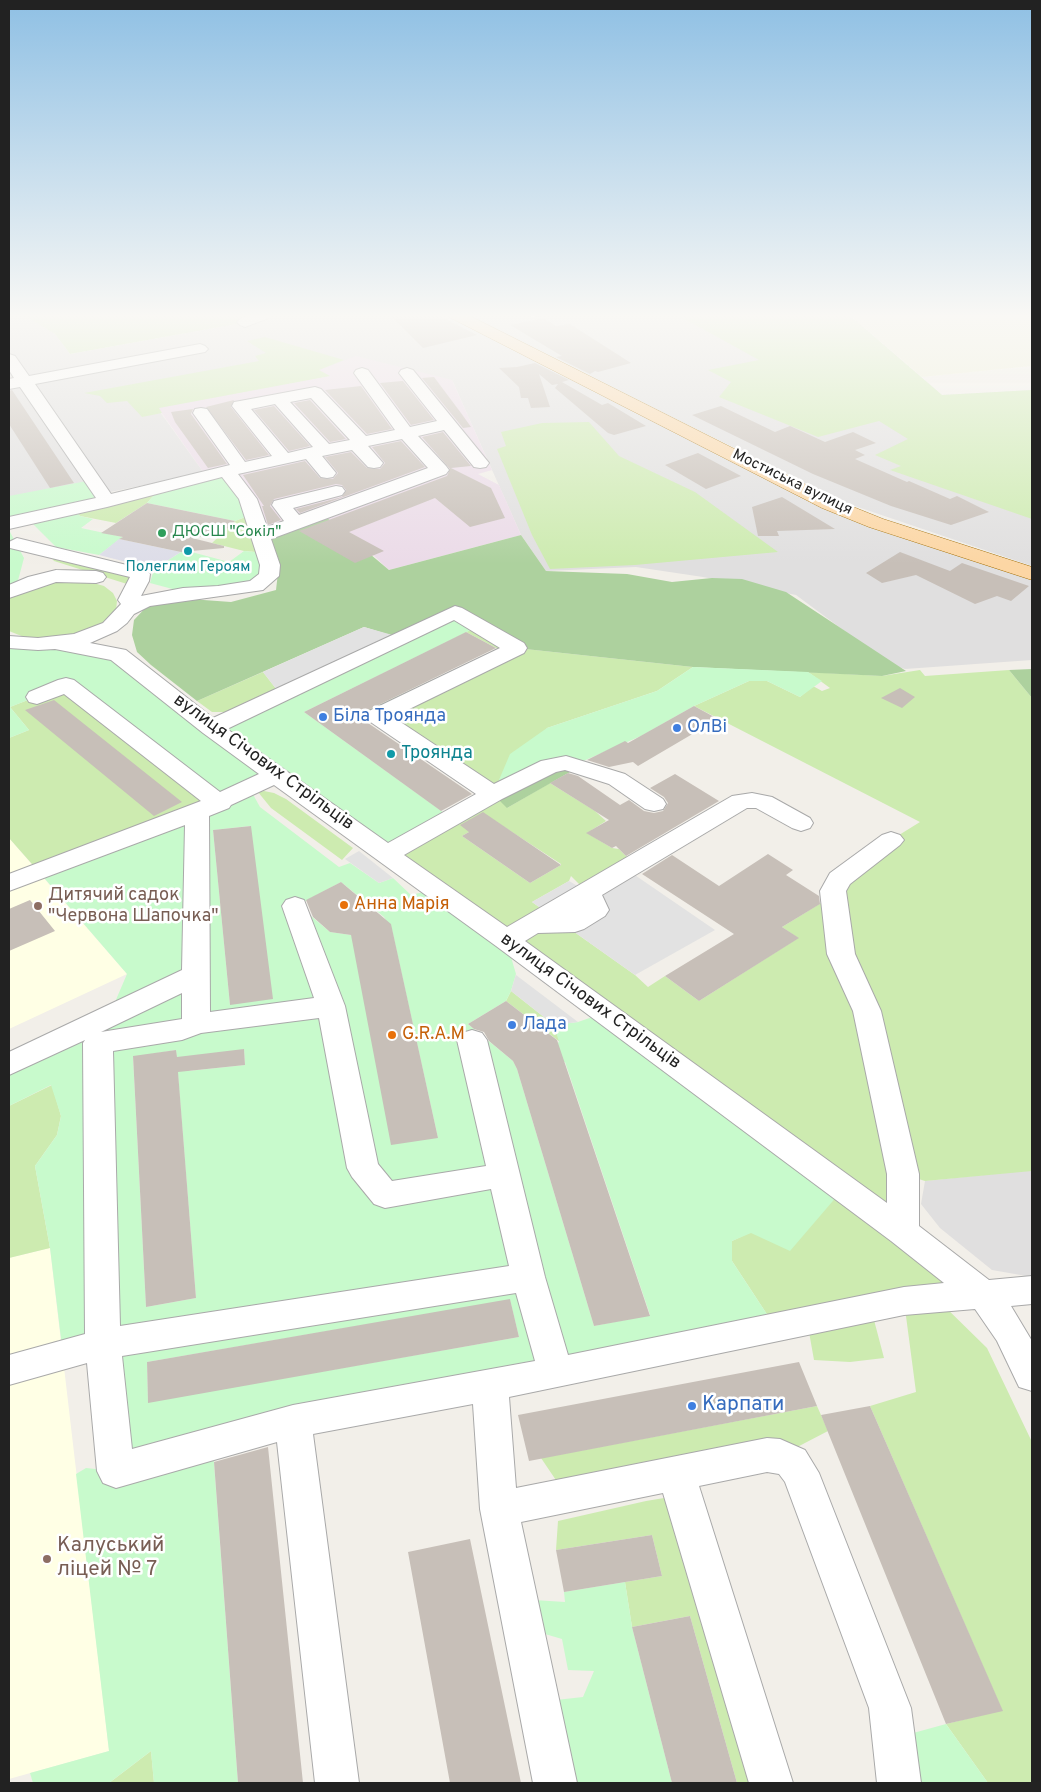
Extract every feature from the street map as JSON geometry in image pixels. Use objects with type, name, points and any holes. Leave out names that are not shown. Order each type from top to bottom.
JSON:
[{"type":"main road","name":"Мостиська вулиця","points":[[620,398],[829,504],[876,523],[1032,574]]},
{"type":"street","points":[[27,398],[107,501]]},
{"type":"street","points":[[277,465],[240,406],[286,398]]},
{"type":"street","points":[[320,398],[374,463]]},
{"type":"street","points":[[260,536],[440,470],[406,433],[380,398]]},
{"type":"street","points":[[427,398],[480,463]]},
{"type":"street","points":[[279,399],[317,452],[327,474]]},
{"type":"street","points":[[183,594],[242,590],[266,581],[269,576],[270,565],[248,499],[234,469],[200,413]]},
{"type":"street","points":[[9,523],[234,469],[277,465],[317,452],[449,424]]},
{"type":"street","points":[[296,523],[280,505],[336,491]]},
{"type":"street","points":[[17,544],[12,590],[35,581],[56,576],[76,576],[104,580]]},
{"type":"street","points":[[17,544],[104,580],[123,590],[128,604]]},
{"type":"street","points":[[17,544],[140,574],[128,604],[118,655]]},
{"type":"street","points":[[12,640],[38,644],[58,643],[90,636],[110,627],[128,604]]},
{"type":"street","points":[[211,728],[454,612],[516,648],[377,716],[493,794]]},
{"type":"street","name":"вулиця Січових Стрільців","points":[[58,643],[118,655],[211,728],[506,940],[903,1232],[985,1296],[1009,1331],[1032,1376]]},
{"type":"street","points":[[37,697],[66,685],[208,807]]},
{"type":"street","points":[[387,854],[493,794],[549,766],[566,763],[617,779],[654,804]]},
{"type":"street","points":[[9,883],[208,807],[276,774]]},
{"type":"street","points":[[506,940],[533,924],[575,923],[596,910],[587,892],[741,801],[763,802],[800,823]]},
{"type":"street","points":[[196,1024],[196,975],[208,807]]},
{"type":"street","points":[[891,840],[839,879],[833,891],[841,954],[867,1011],[903,1174],[903,1232]]},
{"type":"street","points":[[295,906],[332,1006],[363,1168],[385,1195],[504,1175]]},
{"type":"street","points":[[9,1064],[196,975]]},
{"type":"street","points":[[332,1006],[196,1024],[182,1030],[98,1043],[103,1344],[116,1471],[293,1421],[490,1386],[904,1301],[985,1296],[1032,1290]]},
{"type":"street","points":[[472,1040],[528,1277],[556,1373]]},
{"type":"street","points":[[9,1370],[103,1344],[528,1277]]},
{"type":"street","points":[[490,1386],[499,1509],[555,1783]]},
{"type":"street","points":[[499,1509],[767,1455],[780,1456],[792,1462],[803,1482],[890,1708],[899,1783]]},
{"type":"street","points":[[676,1473],[771,1783]]},
{"type":"lane","points":[[128,604],[183,594]]},
{"type":"lane","points":[[293,1421],[337,1783]]},
{"type":"shaded area","points":[[9,398],[217,398],[158,409],[204,473],[11,512],[9,508]]},
{"type":"shaded area","points":[[213,398],[460,398],[492,470],[478,474],[499,485],[521,535],[389,570],[373,555],[269,538],[204,473],[158,408]]},
{"type":"shaded area","points":[[460,398],[612,398],[874,529],[1032,580],[1032,660],[905,669],[889,664],[796,595],[703,577],[636,567],[546,571],[521,535]]},
{"type":"shaded area","points":[[633,398],[1032,398],[1032,566],[843,502]]},
{"type":"shaded area","points":[[119,539],[181,552],[154,569],[99,555]]},
{"type":"shaded area","points":[[364,627],[396,636],[277,690],[263,672]]},
{"type":"shaded area","name":"Дитячий садок \"Червона Шапочка\"","points":[[9,838],[127,974],[9,1029]]},
{"type":"shaded area","points":[[359,851],[393,878],[379,883],[345,859]]},
{"type":"shaded area","points":[[626,869],[715,930],[635,975],[532,902],[569,881],[588,892]]},
{"type":"shaded area","points":[[516,974],[578,1022],[554,1025],[511,991]]},
{"type":"shaded area","points":[[1032,1170],[1032,1277],[992,1270],[940,1228],[921,1204],[925,1181]]},
{"type":"shaded area","name":"Калуський ліцей № 7","points":[[50,1248],[109,1751],[9,1779],[9,1258]]},
{"type":"green space","points":[[102,398],[214,398],[159,408],[162,413],[142,417],[127,401],[107,403]]},
{"type":"green space","points":[[721,398],[1032,398],[1032,519],[890,470],[901,466],[875,455],[908,439],[879,421],[818,437]]},
{"type":"green space","points":[[589,422],[619,456],[695,492],[778,552],[635,565],[550,569],[532,535],[497,449],[506,446],[501,432],[542,423]]},
{"type":"green space","points":[[227,471],[253,514],[235,521],[147,503],[162,486]]},
{"type":"green space","points":[[92,480],[107,501],[73,509],[80,516],[93,519],[81,528],[123,537],[99,555],[56,547],[28,519],[9,523],[9,496]]},
{"type":"green space","points":[[162,486],[147,503],[116,523],[80,516],[72,509]]},
{"type":"green space","points":[[253,514],[266,553],[244,551],[212,543],[235,521]]},
{"type":"green space","points":[[326,517],[389,570],[521,535],[546,571],[627,574],[672,582],[712,578],[742,579],[786,592],[906,671],[882,676],[693,667],[516,648],[455,612],[400,638],[364,627],[197,701],[137,652],[132,635],[134,620],[150,603],[176,598],[231,602],[276,590],[279,564],[269,538]]},
{"type":"green space","points":[[9,530],[24,558],[16,588],[9,592]]},
{"type":"green space","points":[[188,551],[229,562],[244,551],[266,553],[265,581],[180,591],[150,583],[154,569],[181,552]]},
{"type":"green space","points":[[51,557],[134,575],[127,584],[54,561]]},
{"type":"green space","points":[[55,581],[90,582],[104,586],[113,593],[117,601],[116,610],[96,628],[80,634],[42,639],[24,637],[9,631],[9,598],[21,591]]},
{"type":"green space","points":[[455,612],[479,626],[304,712],[451,818],[387,854],[277,775],[250,789],[260,807],[339,867],[350,863],[379,883],[393,878],[411,895],[436,889],[506,940],[516,974],[511,991],[506,1001],[468,1024],[513,1061],[517,1069],[594,1326],[650,1315],[565,1062],[542,1066],[538,1056],[559,1042],[554,1025],[578,1022],[604,1013],[844,1188],[790,1251],[751,1233],[732,1241],[732,1261],[776,1328],[213,1450],[238,1783],[154,1783],[151,1751],[109,1783],[33,1783],[30,1773],[109,1751],[76,1474],[86,1468],[115,1471],[103,1344],[63,1355],[50,1248],[35,1166],[57,1135],[61,1116],[51,1085],[9,1106],[9,1064],[109,1016],[127,974],[39,872],[219,803],[66,685],[10,707],[29,730],[9,738],[9,642],[19,641],[118,655],[213,727]],"holes":[[[251,826],[230,1005],[213,830]],[[341,882],[384,917],[392,930],[438,1138],[351,935],[330,932],[298,905]],[[244,1049],[245,1065],[188,1071]],[[176,1050],[196,1298],[146,1307],[133,1057]],[[510,1300],[519,1337],[148,1402],[147,1362]]]},
{"type":"green space","points":[[479,626],[516,648],[693,667],[657,691],[547,728],[507,808],[550,783],[595,811],[606,821],[587,833],[612,848],[619,849],[634,864],[587,892],[571,876],[569,881],[532,902],[635,975],[648,987],[665,976],[699,1001],[798,938],[782,927],[826,900],[891,840],[920,822],[694,706],[749,681],[767,681],[800,697],[813,686],[822,691],[830,688],[808,672],[882,676],[920,670],[925,676],[1009,670],[1032,698],[1032,1171],[925,1181],[903,1174],[903,1232],[985,1296],[937,1299],[987,1348],[1032,1442],[1032,1783],[988,1783],[946,1724],[1002,1710],[870,1406],[916,1392],[904,1301],[776,1328],[732,1261],[732,1241],[843,1189],[387,854],[477,794],[362,713],[498,649],[466,632]],"holes":[[[492,819],[561,864],[530,883],[462,836]]]},
{"type":"green space","points":[[693,667],[808,672],[822,681],[800,697],[767,681],[749,681],[694,706],[641,736],[574,765],[493,794],[510,754],[547,728],[657,691]]},
{"type":"green space","points":[[1032,669],[1032,698],[1009,670]]},
{"type":"green space","points":[[263,672],[277,690],[228,712],[212,712],[197,701]]},
{"type":"green space","points":[[66,685],[220,803],[39,872],[9,838],[9,738],[29,730],[10,707]]},
{"type":"green space","points":[[574,765],[570,772],[507,808],[493,794]]},
{"type":"green space","points":[[258,792],[274,793],[286,799],[353,848],[342,860],[271,808]]},
{"type":"green space","points":[[511,991],[554,1025],[560,1042],[506,1001]]},
{"type":"green space","points":[[52,1085],[61,1116],[57,1135],[35,1166],[50,1248],[9,1258],[9,1106]]},
{"type":"green space","points":[[874,1320],[884,1358],[850,1362],[814,1360],[809,1332]]},
{"type":"green space","points":[[817,1406],[828,1431],[780,1456],[566,1495],[541,1458]]},
{"type":"green space","points":[[682,1495],[771,1783],[737,1783],[690,1616],[632,1627],[625,1582],[662,1576],[652,1535],[556,1550],[558,1521],[646,1501]]},
{"type":"green space","points":[[625,1582],[632,1627],[672,1783],[555,1783],[538,1702],[583,1697],[594,1671],[568,1670],[562,1639],[545,1634],[534,1600],[565,1602],[564,1592]]},
{"type":"green space","points":[[946,1724],[988,1783],[899,1783],[895,1738]]},
{"type":"green space","points":[[151,1751],[154,1783],[109,1783]]},
{"type":"building","points":[[9,398],[17,398],[74,483],[50,488],[9,424]]},
{"type":"building","points":[[332,398],[369,398],[392,429],[367,434]]},
{"type":"building","points":[[391,398],[416,398],[434,420],[411,425]]},
{"type":"building","points":[[438,398],[449,398],[471,427],[463,428]]},
{"type":"building","points":[[521,398],[547,398],[550,407],[531,408],[528,398]]},
{"type":"building","points":[[566,398],[589,398],[602,405],[608,403],[646,426],[614,435],[608,433]]},
{"type":"building","points":[[234,400],[231,407],[269,455],[246,460],[206,407]]},
{"type":"building","points":[[310,400],[346,439],[330,442],[294,403]]},
{"type":"building","points":[[274,406],[310,446],[289,451],[254,410]]},
{"type":"building","points":[[721,406],[775,432],[790,426],[825,442],[853,432],[876,443],[855,450],[865,455],[855,459],[950,499],[957,496],[989,512],[951,525],[891,506],[813,474],[692,415]]},
{"type":"building","points":[[193,409],[191,414],[227,464],[208,468],[175,422],[171,412]]},
{"type":"building","points":[[443,432],[471,466],[451,468],[491,488],[505,518],[470,527],[435,498],[349,532],[384,551],[355,563],[299,531],[447,476],[450,469],[422,437]]},
{"type":"building","points":[[401,441],[425,467],[300,513],[296,509],[342,497],[346,490],[342,485],[336,484],[274,499],[270,506],[281,520],[268,525],[262,506],[264,506],[243,475],[305,461],[320,478],[333,479],[338,473],[325,457],[351,452],[367,468],[380,469],[385,463],[372,447]]},
{"type":"building","points":[[698,453],[741,476],[706,489],[665,465]]},
{"type":"building","points":[[782,497],[835,529],[777,531],[779,536],[758,536],[752,507]]},
{"type":"building","name":"ДЮСШ \"Сокіл\"","points":[[147,503],[235,521],[223,533],[192,538],[224,546],[224,548],[181,552],[119,539],[123,537],[101,533]]},
{"type":"building","points":[[900,552],[950,571],[962,563],[1029,586],[1011,601],[997,596],[975,604],[916,575],[882,583],[866,573]]},
{"type":"building","name":"Троянда","points":[[466,632],[496,648],[362,713],[368,723],[472,794],[441,811],[304,712]]},
{"type":"building","points":[[900,688],[915,697],[902,708],[881,698]]},
{"type":"building","points":[[54,700],[182,802],[154,816],[25,710]]},
{"type":"building","points":[[694,706],[718,719],[638,766],[633,762],[609,767],[587,760],[625,741],[628,743]]},
{"type":"building","points":[[568,773],[578,776],[620,805],[629,800],[644,811],[654,813],[663,811],[668,803],[664,797],[650,788],[675,774],[719,801],[626,856],[616,846],[612,848],[586,833],[609,820],[550,783]]},
{"type":"building","points":[[483,812],[561,865],[530,883],[462,836],[469,832],[460,825]]},
{"type":"building","points":[[251,826],[273,999],[230,1005],[213,830]]},
{"type":"building","points":[[768,854],[793,870],[786,875],[819,896],[820,904],[782,927],[799,938],[699,1001],[665,976],[734,934],[642,874],[672,855],[719,886]]},
{"type":"building","points":[[341,882],[391,924],[438,1138],[391,1145],[351,935],[330,932],[313,917],[306,900]]},
{"type":"building","points":[[30,900],[55,931],[9,951],[9,909]]},
{"type":"building","points":[[506,1001],[557,1040],[650,1316],[594,1326],[517,1069],[513,1061],[489,1041],[484,1032],[474,1029],[468,1024]]},
{"type":"building","points":[[244,1049],[245,1065],[178,1072],[196,1298],[146,1307],[133,1056],[176,1050],[177,1057]]},
{"type":"building","points":[[510,1299],[519,1337],[148,1403],[147,1362]]},
{"type":"building","points":[[799,1362],[817,1406],[529,1461],[518,1415]]},
{"type":"building","points":[[870,1406],[1003,1711],[946,1724],[821,1415]]},
{"type":"building","points":[[268,1447],[303,1783],[238,1783],[214,1462]]},
{"type":"building","points":[[652,1535],[662,1576],[564,1592],[556,1550]]},
{"type":"building","points":[[470,1539],[521,1783],[450,1783],[408,1552]]},
{"type":"building","points":[[690,1616],[737,1783],[672,1783],[632,1627]]},
{"type":"place","name":"ДЮСШ \"Сокіл\"","points":[[162,533]]},
{"type":"place","name":"Полеглим Героям","points":[[188,551]]},
{"type":"place","name":"Біла Троянда","points":[[323,717]]},
{"type":"place","name":"ОлВі","points":[[677,728]]},
{"type":"place","name":"Троянда","points":[[391,754]]},
{"type":"place","name":"Анна Марія","points":[[344,905]]},
{"type":"place","name":"Дитячий садок \"Червона Шапочка\"","points":[[38,906]]},
{"type":"place","name":"Лада","points":[[512,1025]]},
{"type":"place","name":"G.R.A.M","points":[[392,1035]]},
{"type":"place","name":"Карпати","points":[[692,1406]]},
{"type":"place","name":"Калуський ліцей № 7","points":[[47,1559]]}]
